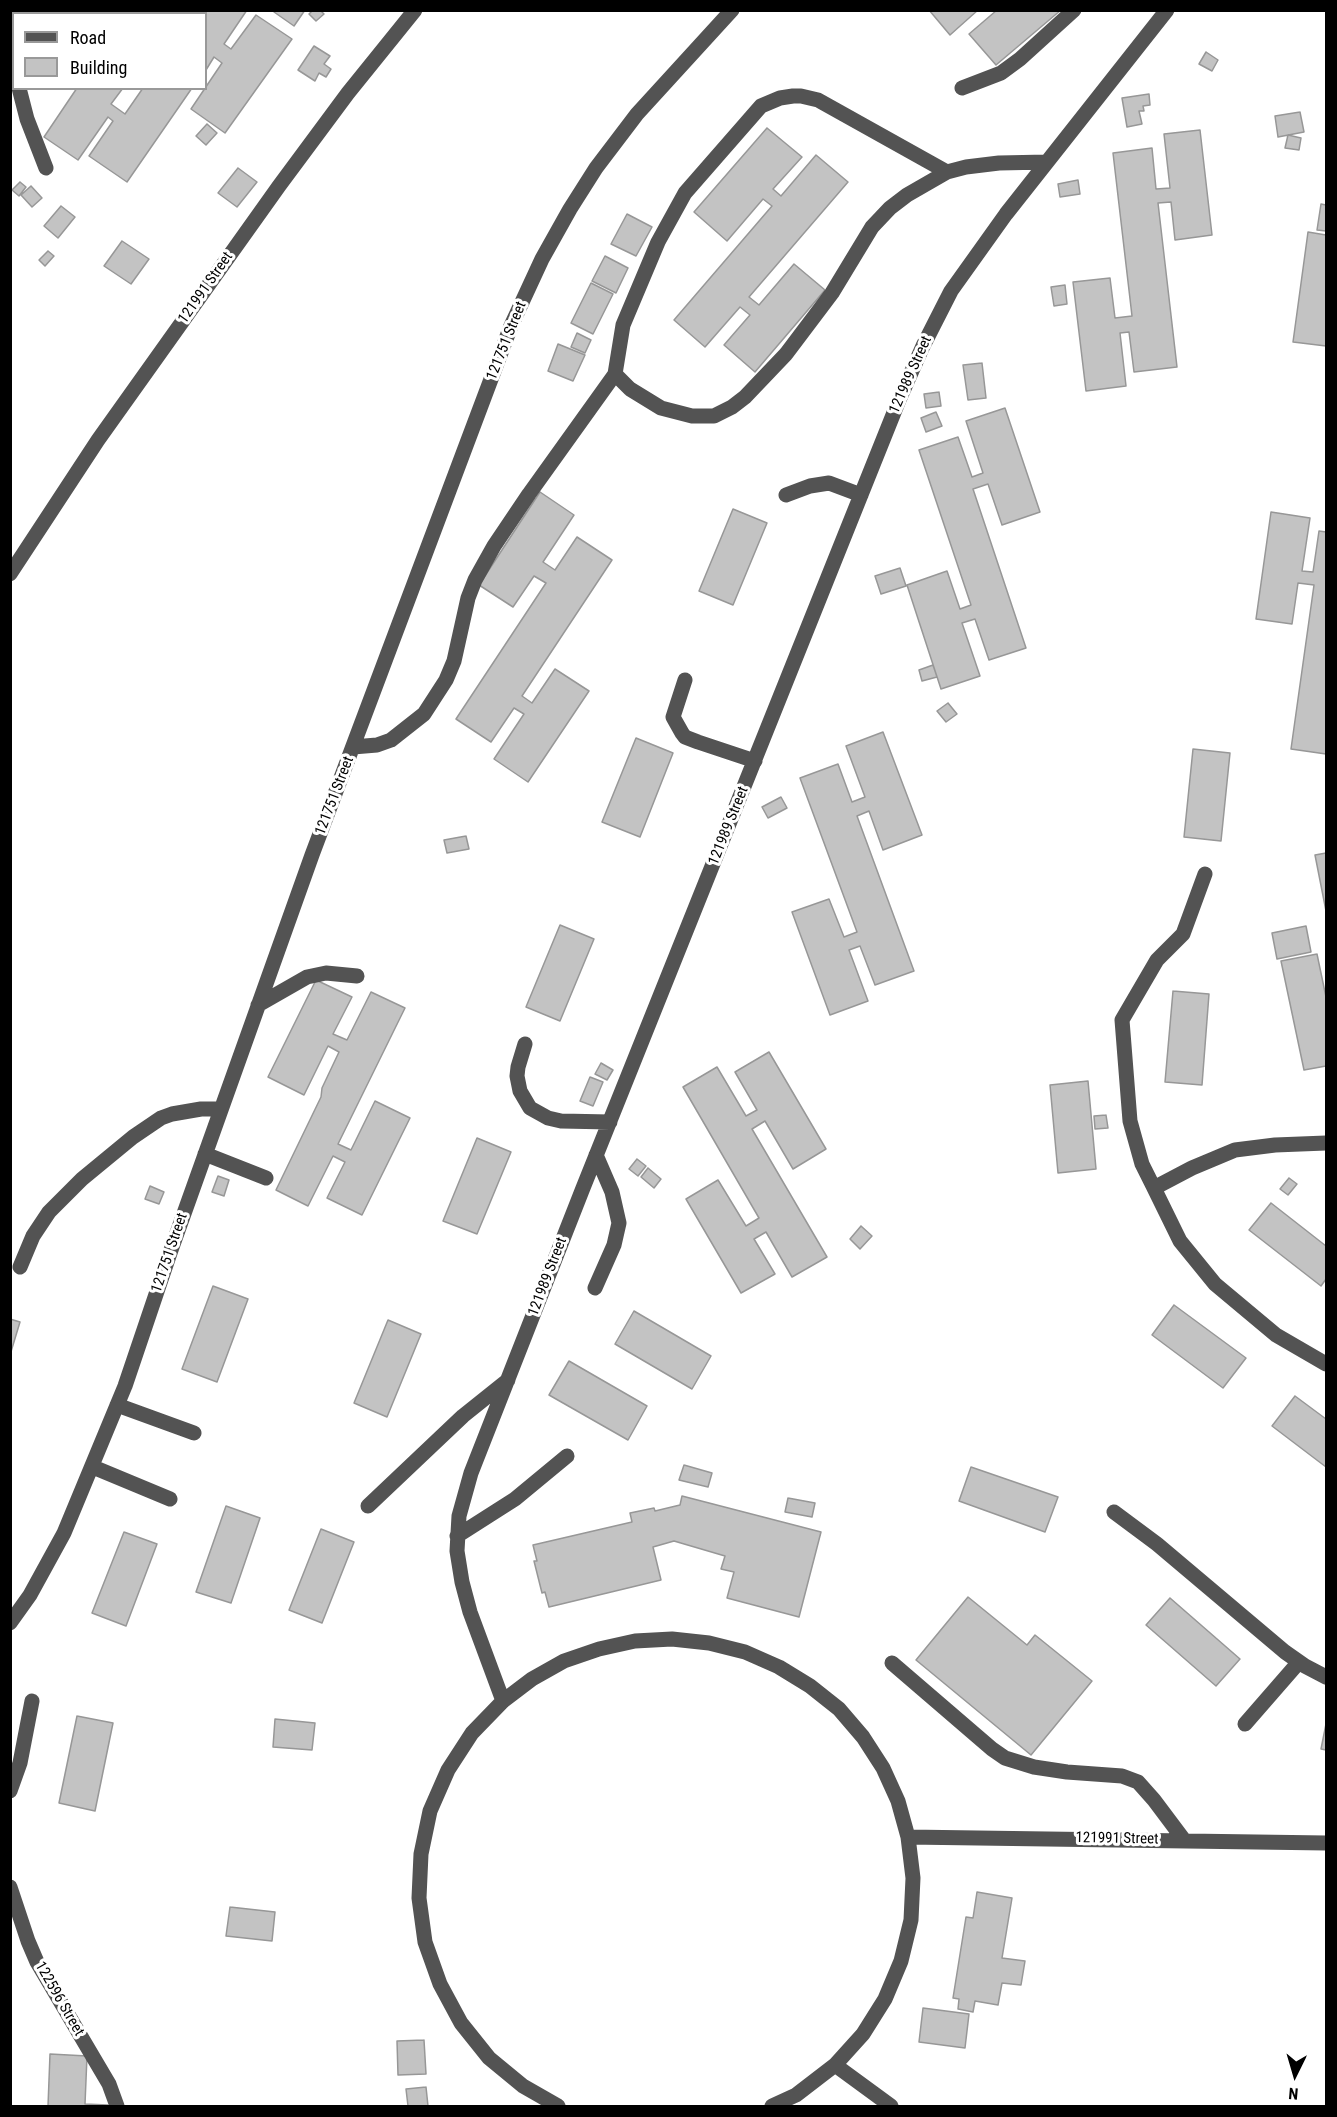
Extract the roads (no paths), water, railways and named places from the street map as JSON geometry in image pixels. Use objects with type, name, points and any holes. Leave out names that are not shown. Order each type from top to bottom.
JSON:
[{"type":"street","name":"121991 Street","points":[[10,573],[98,441],[279,186],[348,93],[415,10]]},
{"type":"street","name":"121751 Street","points":[[10,1623],[30,1595],[64,1533],[117,1405],[258,1005],[511,326],[542,259],[596,168],[637,114],[732,10]]},
{"type":"street","points":[[962,88],[1001,73],[1020,59],[1074,10]]},
{"type":"street","name":"121989 Street","points":[[503,1701],[470,1612],[457,1551],[459,1516],[471,1473],[899,400],[951,291],[1006,214],[1167,10]]},
{"type":"street","points":[[20,90],[27,119],[46,168]]},
{"type":"street","points":[[353,747],[377,745],[391,740],[424,714],[446,680],[454,661],[468,598],[484,563],[529,494],[615,374],[623,325],[658,242],[674,212],[685,193],[761,106],[780,98],[793,96],[818,100],[947,172]]},
{"type":"street","points":[[615,374],[630,389],[660,408],[679,414],[714,416],[745,397],[786,354],[815,317],[872,227],[890,208],[907,195],[947,172],[966,167],[999,163],[1047,162]]},
{"type":"street","points":[[786,495],[810,486],[829,483],[861,495]]},
{"type":"street","points":[[685,680],[673,717],[685,737],[755,761]]},
{"type":"street","points":[[1205,874],[1183,934],[1157,960],[1122,1020],[1130,1121],[1136,1147],[1180,1241],[1215,1284],[1276,1335],[1326,1364]]},
{"type":"street","points":[[258,1005],[307,977],[326,973],[357,976]]},
{"type":"street","points":[[525,1044],[517,1076],[520,1091],[530,1108],[548,1118],[561,1121],[610,1122]]},
{"type":"street","points":[[20,1267],[33,1236],[49,1212],[82,1179],[133,1137],[161,1118],[172,1114],[201,1109],[221,1109]]},
{"type":"street","points":[[1154,1188],[1192,1168],[1235,1150],[1275,1145],[1326,1143]]},
{"type":"street","points":[[205,1154],[266,1178]]},
{"type":"street","points":[[595,1288],[614,1245],[619,1223],[612,1192],[597,1155]]},
{"type":"street","points":[[369,1506],[463,1416],[508,1380]]},
{"type":"street","points":[[117,1405],[194,1433]]},
{"type":"street","points":[[457,1536],[515,1499],[567,1456]]},
{"type":"street","points":[[93,1467],[170,1499]]},
{"type":"street","points":[[1114,1512],[1157,1544],[1299,1662],[1326,1677]]},
{"type":"street","points":[[558,2106],[523,2086],[489,2058],[461,2023],[440,1984],[425,1942],[419,1898],[421,1854],[430,1811],[448,1770],[472,1733],[503,1701],[532,1678],[564,1661],[599,1649],[626,1643],[672,1639],[709,1643],[745,1652],[779,1667],[810,1686],[845,1716],[863,1737],[883,1768],[898,1801],[908,1837],[913,1878],[911,1920],[901,1961],[885,1999],[863,2034],[835,2065],[796,2095],[772,2106]]},
{"type":"street","points":[[1245,1724],[1299,1662]]},
{"type":"street","points":[[892,1663],[1005,1758],[1034,1767],[1122,1776],[1138,1782],[1184,1840]]},
{"type":"street","points":[[10,1791],[20,1763],[32,1701]]},
{"type":"street","name":"121991 Street","points":[[908,1837],[1326,1843]]},
{"type":"street","name":"122596 Street","points":[[10,1887],[37,1962],[109,2084],[117,2106]]},
{"type":"street","points":[[835,2065],[891,2106]]}]
